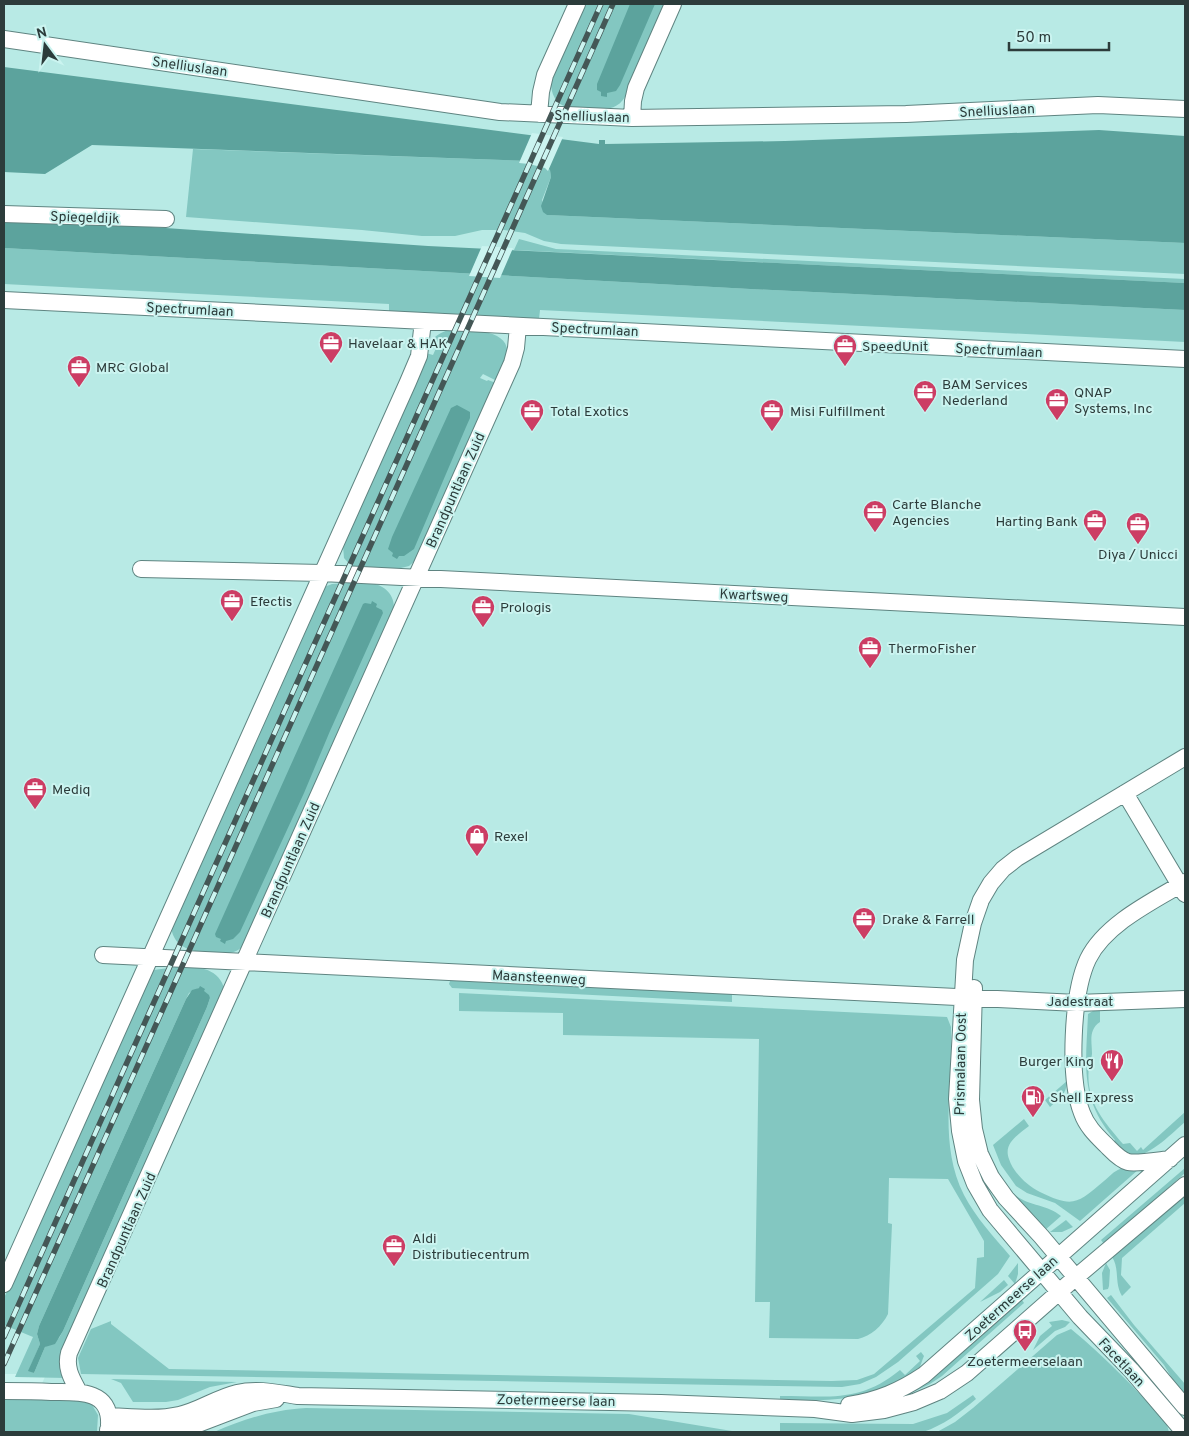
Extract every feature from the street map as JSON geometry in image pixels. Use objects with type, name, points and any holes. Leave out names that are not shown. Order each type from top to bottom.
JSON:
[{"type":"street","points":[[539,114],[540,92],[545,75],[577,4]]},
{"type":"street","points":[[632,118],[636,88],[673,4]]},
{"type":"street","name":"Snelliuslaan","points":[[4,39],[476,109],[539,114],[632,118],[906,114],[1098,105],[1185,109]]},
{"type":"street","name":"Spiegeldijk","points":[[4,214],[166,219]]},
{"type":"street","name":"Spectrumlaan","points":[[4,300],[1185,359]]},
{"type":"street","points":[[4,1284],[416,364],[421,347],[423,321]]},
{"type":"street","name":"Brandpuntlaan Zuid","points":[[79,1392],[68,1371],[70,1352],[512,363],[516,348],[518,326]]},
{"type":"street","name":"Kwartsweg","points":[[140,570],[322,573],[1185,617]]},
{"type":"street","name":"Prismalaan Oost","points":[[1059,1292],[990,1210],[975,1184],[966,1161],[960,1131],[957,1098],[968,997],[975,960],[973,923],[981,900],[991,883],[1003,869],[1017,858],[1185,757]]},
{"type":"street","points":[[1125,793],[1183,887],[1118,924],[1101,942],[1089,959],[1077,1003],[1073,1075],[1082,1115],[1092,1131],[1116,1155],[1128,1162],[1170,1159]]},
{"type":"street","name":"Maansteenweg","points":[[104,955],[968,997]]},
{"type":"street","name":"Prismalaan Oost","points":[[968,997],[971,1100],[974,1129],[980,1154],[991,1177],[1006,1198],[1075,1278]]},
{"type":"street","name":"Jadestraat","points":[[968,997],[1077,1003],[1185,999]]},
{"type":"street","name":"Zoetermeerse laan","points":[[815,1408],[878,1398],[904,1388],[942,1359],[1185,1145]]},
{"type":"street","name":"Zoetermeerse laan","points":[[108,1426],[161,1430],[190,1427],[253,1403],[298,1396],[661,1402],[815,1408],[852,1414],[884,1410],[914,1402],[940,1391],[967,1373],[1185,1185]]},
{"type":"street","name":"Facetlaan","points":[[1075,1278],[1185,1407]]},
{"type":"street","name":"Facetlaan","points":[[1059,1292],[1080,1318],[1131,1370],[1184,1432]]},
{"type":"street","points":[[4,1391],[79,1392],[91,1395],[107,1408],[108,1426]]},
{"type":"shaded area","points":[[4,4],[1185,4],[1185,1432],[22,1432],[46,1374],[4,1374]]},
{"type":"shaded area","points":[[584,4],[666,4],[625,97],[617,105],[608,109],[569,108],[556,100],[551,88],[551,79]]},
{"type":"shaded area","points":[[630,4],[655,4],[620,85],[616,91],[607,93],[607,97],[601,96],[601,92],[597,90],[597,84]]},
{"type":"shaded area","points":[[4,67],[599,144],[599,140],[605,140],[605,144],[785,141],[1099,130],[1185,136],[1185,243],[547,215],[543,212],[541,206],[551,177],[550,170],[546,166],[530,161],[92,145],[45,174],[4,172]]},
{"type":"shaded area","points":[[193,149],[530,161],[550,169],[551,177],[542,200],[547,215],[1185,243],[1185,274],[561,244],[544,241],[525,233],[504,230],[482,230],[455,236],[422,236],[186,217]]},
{"type":"shaded area","points":[[4,221],[93,223],[428,246],[1185,283],[1185,310],[750,289],[4,248]]},
{"type":"shaded area","points":[[519,239],[556,249],[1185,279],[1185,283],[514,250]]},
{"type":"shaded area","points":[[4,248],[750,289],[1185,310],[1185,342],[540,310],[539,319],[389,312],[389,304],[4,284]]},
{"type":"shaded area","points":[[449,330],[486,332],[502,339],[506,346],[507,355],[504,365],[497,381],[483,374],[480,378],[496,383],[417,559],[409,566],[397,569],[351,566],[344,558],[343,546],[426,353],[433,355],[437,346],[431,343],[432,341],[438,335]]},
{"type":"shaded area","points":[[457,405],[470,412],[470,418],[414,549],[404,556],[399,556],[397,559],[392,556],[393,553],[388,549],[392,537],[451,408]]},
{"type":"shaded area","points":[[367,582],[378,585],[386,590],[392,597],[394,608],[244,945],[234,952],[226,953],[200,952],[186,948],[176,941],[171,927],[324,587],[332,584]]},
{"type":"shaded area","points":[[372,601],[377,604],[376,607],[382,610],[383,613],[304,793],[240,932],[233,939],[226,941],[225,944],[215,934],[363,604],[371,604]]},
{"type":"shaded area","points":[[192,967],[206,970],[218,977],[225,991],[67,1378],[15,1377],[33,1337],[4,1325],[4,1298],[145,982],[154,970]],"holes":[[[199,988],[210,998],[63,1331],[59,1338],[45,1347],[34,1373],[29,1370],[40,1344],[37,1334],[39,1326],[186,999],[189,993]]]},
{"type":"shaded area","points":[[450,981],[732,994],[732,1002],[452,988],[449,984]]},
{"type":"shaded area","points":[[200,986],[205,989],[204,991],[210,998],[207,1007],[63,1331],[55,1344],[45,1347],[34,1373],[28,1371],[40,1344],[37,1334],[39,1326],[186,999],[192,990]]},
{"type":"shaded area","points":[[459,993],[947,1017],[951,1027],[949,1137],[956,1176],[974,1212],[1010,1256],[998,1274],[898,1362],[876,1377],[860,1384],[842,1387],[81,1374],[78,1358],[91,1329],[111,1321],[111,1324],[169,1369],[857,1380],[874,1374],[975,1288],[977,1258],[984,1257],[984,1241],[948,1179],[889,1178],[888,1223],[892,1224],[888,1314],[883,1323],[872,1333],[858,1339],[769,1338],[770,1302],[755,1302],[759,1039],[563,1035],[563,1013],[459,1011]]},
{"type":"shaded area","points":[[1100,1010],[1100,1022],[1092,1032],[1092,1054],[1088,1078],[1092,1099],[1102,1118],[1115,1135],[1123,1144],[1130,1143],[1137,1151],[1141,1147],[1143,1150],[1185,1112],[1185,1122],[1161,1143],[1146,1153],[1132,1156],[1124,1153],[1112,1143],[1115,1140],[1103,1125],[1090,1095],[1086,1065],[1088,1014]]},
{"type":"shaded area","points":[[977,1020],[981,1022],[977,1089],[981,1135],[988,1156],[998,1176],[1013,1193],[1024,1200],[1050,1209],[1061,1216],[1045,1230],[1028,1218],[999,1180],[987,1160],[980,1139],[975,1119],[973,1098],[975,1027]]},
{"type":"shaded area","points":[[1067,1081],[1064,1093],[1050,1107],[1045,1100]]},
{"type":"shaded area","points":[[1024,1119],[1029,1126],[1016,1136],[1010,1144],[1008,1148],[1009,1159],[1017,1174],[1035,1189],[1051,1197],[1068,1202],[1081,1199],[1118,1170],[1124,1168],[1139,1169],[1080,1221],[1055,1203],[1027,1193],[1016,1186],[1001,1165],[993,1145]]},
{"type":"shaded area","points":[[1185,1168],[1185,1173],[1104,1244],[1101,1240]]},
{"type":"shaded area","points":[[1185,1195],[1185,1203],[1122,1258],[1121,1275],[1131,1287],[1122,1296],[1118,1286],[1116,1266],[1112,1257]]},
{"type":"shaded area","points":[[1066,1220],[1073,1227],[1062,1232],[1050,1232]]},
{"type":"shaded area","points":[[1018,1263],[1018,1274],[1015,1284],[1008,1276]]},
{"type":"shaded area","points":[[1106,1263],[1110,1270],[1109,1286],[1108,1289],[1103,1290],[1102,1273]]},
{"type":"shaded area","points":[[1004,1280],[1008,1285],[1000,1292],[980,1302]]},
{"type":"shaded area","points":[[1111,1295],[1185,1384],[1185,1400],[1164,1365],[1107,1298]]},
{"type":"shaded area","points":[[1022,1300],[1024,1303],[942,1376],[905,1396],[877,1401],[940,1371]]},
{"type":"shaded area","points":[[1062,1320],[1070,1322],[1065,1327],[1055,1331],[1033,1350],[1040,1336],[1052,1326],[1049,1322]]},
{"type":"shaded area","points":[[1071,1329],[1141,1395],[1163,1419],[1169,1432],[937,1432],[955,1422],[973,1408],[1057,1335]]},
{"type":"shaded area","points":[[921,1352],[924,1356],[918,1370],[887,1387],[873,1392],[827,1400],[780,1399],[780,1396],[829,1396],[857,1393],[885,1381],[900,1370],[905,1375],[920,1361],[916,1356]]},
{"type":"shaded area","points":[[111,1379],[237,1382],[210,1387],[178,1400],[133,1402],[121,1383]]},
{"type":"shaded area","points":[[4,1395],[61,1396],[91,1403],[98,1415],[97,1432],[4,1432]]},
{"type":"shaded area","points":[[973,1395],[976,1399],[957,1414],[938,1426],[923,1432],[780,1432],[780,1423],[913,1424],[947,1413]]},
{"type":"shaded area","points":[[306,1408],[629,1414],[738,1432],[214,1432],[258,1416]]},
{"type":"pier","points":[[532,133],[563,137],[548,171],[545,168],[519,163]]},
{"type":"pier","points":[[482,246],[513,248],[500,278],[469,276]]},
{"type":"railway","points":[[4,1337],[601,4]]},
{"type":"railway","points":[[4,1364],[613,4]]},
{"type":"place","name":"Havelaar & HAK","points":[[331,364]]},
{"type":"place","name":"SpeedUnit","points":[[845,367]]},
{"type":"place","name":"MRC Global","points":[[79,388]]},
{"type":"place","name":"BAM Services Nederland","points":[[925,413]]},
{"type":"place","name":"QNAP Systems, Inc","points":[[1057,421]]},
{"type":"place","name":"Total Exotics","points":[[532,432]]},
{"type":"place","name":"Misi Fulfillment","points":[[772,432]]},
{"type":"place","name":"Carte Blanche Agencies","points":[[875,533]]},
{"type":"place","name":"Harting Bank","points":[[1095,542]]},
{"type":"place","name":"Diya / Unicci","points":[[1138,545]]},
{"type":"place","name":"Efectis","points":[[232,622]]},
{"type":"place","name":"Prologis","points":[[483,628]]},
{"type":"place","name":"ThermoFisher","points":[[870,669]]},
{"type":"place","name":"Mediq","points":[[35,810]]},
{"type":"place","name":"Rexel","points":[[477,857]]},
{"type":"place","name":"Drake & Farrell","points":[[864,940]]},
{"type":"place","name":"Burger King","points":[[1112,1082]]},
{"type":"place","name":"Shell Express","points":[[1033,1118]]},
{"type":"place","name":"Aldi Distributiecentrum","points":[[394,1267]]},
{"type":"place","name":"Zoetermeerselaan","points":[[1025,1352]]}]
